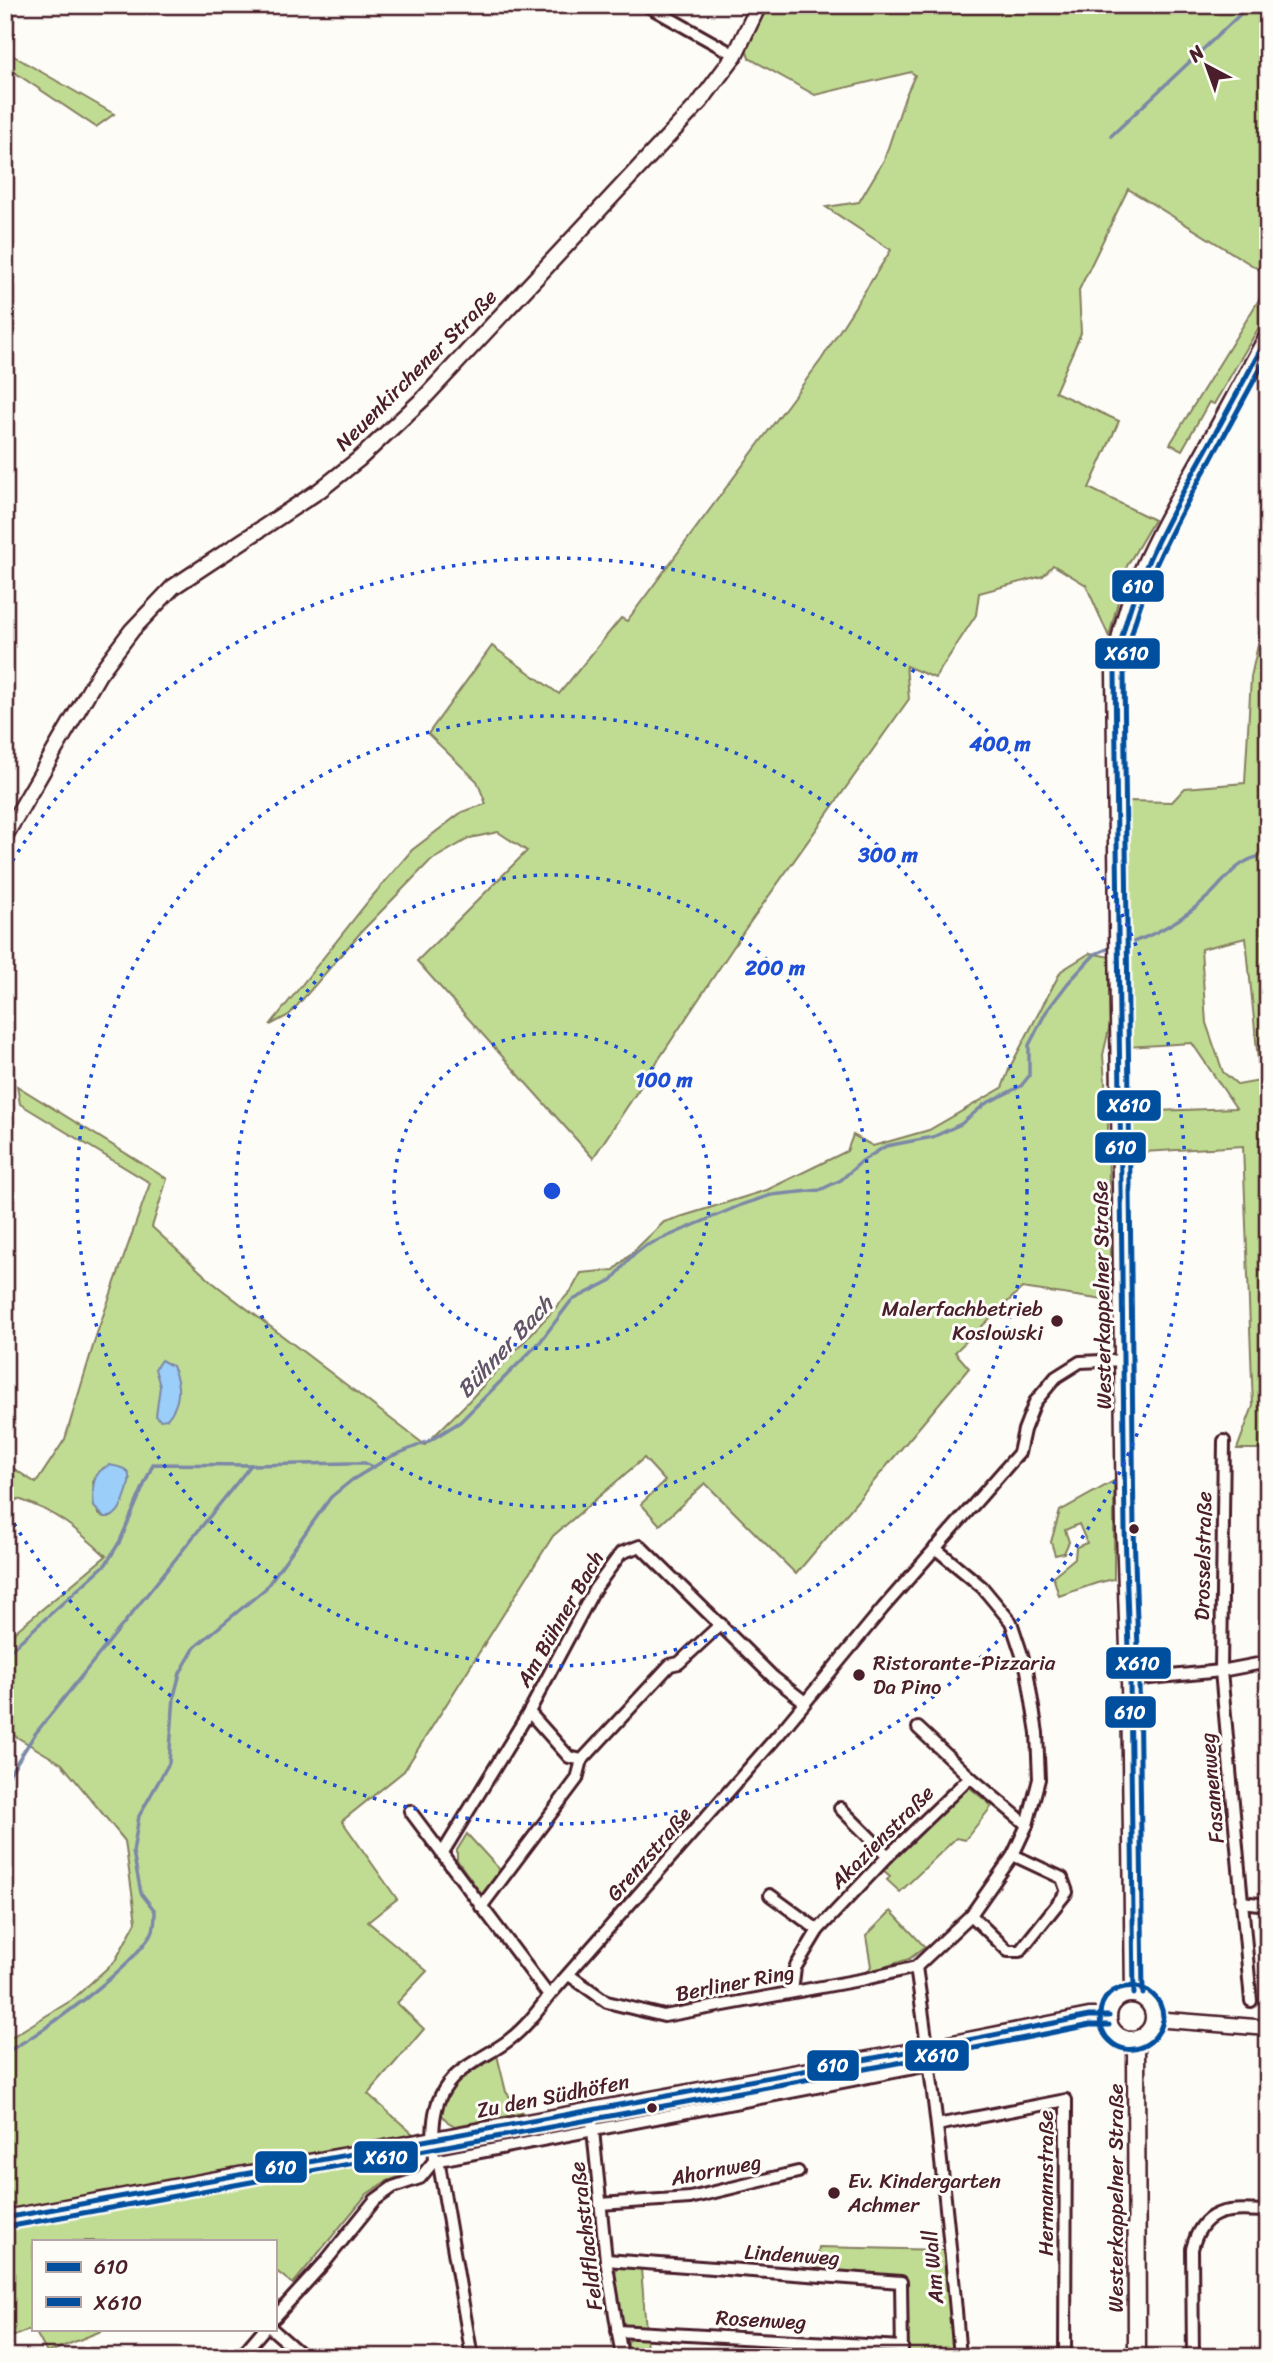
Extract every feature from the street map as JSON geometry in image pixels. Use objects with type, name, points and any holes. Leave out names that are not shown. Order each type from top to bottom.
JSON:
[{"type":"main road","name":"Westerkappelner Straße","points":[[1134,1994],[1125,1530],[1115,671],[1129,603],[1149,555],[1268,336]]},
{"type":"main road","points":[[1134,1994],[1147,2000],[1154,2012],[1154,2019],[1149,2032],[1136,2040],[1122,2039],[1116,2035],[1109,2023],[1108,2015],[1114,2002],[1120,1997],[1134,1994]]},
{"type":"main road","name":"Westerkappelner Straße","points":[[1136,2040],[1137,2357]]},
{"type":"street","points":[[646,5],[735,55]]},
{"type":"street","name":"Neuenkirchener Straße","points":[[5,835],[99,674],[132,630],[173,587],[320,490],[359,459],[424,398],[700,102],[735,55],[759,5]]},
{"type":"street","name":"Grenzstraße","points":[[472,2357],[439,2164],[434,2161],[436,2104],[446,2084],[465,2067],[510,2040],[530,2021],[1019,1453],[1024,1430],[1035,1402],[1056,1377],[1080,1362],[1125,1360]]},
{"type":"street","name":"Drosselstraße","points":[[1221,1671],[1224,1441]]},
{"type":"street","name":"Am Bühner Bach","points":[[442,1854],[529,1712],[594,1590],[621,1553],[640,1546],[773,1677],[805,1702]]},
{"type":"street","points":[[928,2048],[916,1967],[971,1915],[1013,1855],[1027,1825],[1039,1779],[1037,1733],[1027,1670],[1010,1622],[982,1587],[935,1549]]},
{"type":"street","points":[[481,1907],[578,1779],[582,1760],[670,1665],[679,1663],[721,1624]]},
{"type":"street","points":[[1130,1680],[1221,1671],[1268,1662]]},
{"type":"street","name":"Fasanenweg","points":[[1221,1671],[1251,2001]]},
{"type":"street","name":"Am Bühner Bach","points":[[529,1712],[569,1757],[582,1760]]},
{"type":"street","points":[[918,1728],[1027,1825]]},
{"type":"street","name":"Akazienstraße","points":[[792,1991],[795,1968],[818,1930],[888,1856],[970,1777]]},
{"type":"street","points":[[840,1808],[888,1856]]},
{"type":"street","points":[[410,1811],[549,1996]]},
{"type":"street","points":[[971,1915],[1008,1951],[1020,1951],[1067,1892],[1062,1878],[1013,1855]]},
{"type":"street","points":[[770,1895],[818,1930]]},
{"type":"street","points":[[1241,1902],[1268,1905]]},
{"type":"street","name":"Berliner Ring","points":[[569,1975],[607,2002],[664,2016],[916,1967]]},
{"type":"street","name":"Zu den Südhöfen","points":[[5,2218],[1089,2016],[1108,2015]]},
{"type":"street","points":[[1154,2019],[1268,2028]]},
{"type":"street","name":"Am Wall","points":[[928,2048],[951,2249],[960,2357]]},
{"type":"street","points":[[276,2316],[325,2262],[375,2200],[393,2187],[420,2178],[434,2161],[930,2065]]},
{"type":"street","name":"Hermannstraße","points":[[937,2125],[1066,2100],[1065,2357]]},
{"type":"street","name":"Feldflachstraße","points":[[591,2110],[606,2260],[622,2357]]},
{"type":"street","name":"Ahornweg","points":[[600,2204],[690,2198],[799,2172]]},
{"type":"street","points":[[1193,2357],[1192,2249],[1196,2235],[1204,2221],[1216,2213],[1230,2210],[1268,2211]]},
{"type":"street","name":"Lindenweg","points":[[606,2260],[901,2282],[902,2352]]},
{"type":"street","points":[[240,2357],[263,2330]]},
{"type":"street","points":[[273,2330],[304,2357]]},
{"type":"street","name":"Rosenweg","points":[[617,2331],[902,2352]]},
{"type":"green space","points":[[768,5],[1268,5],[1268,275],[1128,189],[1079,290],[1081,333],[1055,392],[1119,421],[1089,488],[1154,520],[1127,566],[1109,637],[1086,585],[1053,565],[1043,576],[979,593],[976,615],[935,678],[906,666],[909,699],[746,928],[593,1158],[417,961],[527,851],[498,832],[470,838],[430,861],[362,931],[289,1015],[270,1025],[412,850],[462,812],[486,804],[477,781],[428,734],[492,646],[559,694],[621,618],[627,621],[821,360],[891,250],[826,207],[859,202],[884,160],[915,75],[911,72],[815,95],[749,58],[746,49]]},
{"type":"green space","points":[[5,51],[114,114],[96,127],[5,66]]},
{"type":"green space","points":[[1268,285],[1268,312],[1214,404],[1209,402],[1182,450],[1170,444]]},
{"type":"green space","points":[[1268,599],[1268,1449],[1237,1449],[1253,1406],[1243,1146],[1127,1153],[1129,1112],[1236,1108],[1192,1043],[1127,1047],[1127,801],[1172,802],[1185,788],[1245,783],[1251,677]],"holes":[[[1246,938],[1260,1081],[1238,1085],[1223,1072],[1206,1023],[1201,949]]]},
{"type":"green space","points":[[1090,953],[1110,957],[1111,1020],[1103,1055],[1108,1125],[1111,1301],[1022,1288],[955,1352],[969,1368],[796,1574],[705,1483],[660,1525],[641,1504],[665,1481],[644,1458],[553,1536],[404,1771],[342,1821],[397,1899],[368,1922],[427,1971],[397,2003],[424,2029],[368,2094],[413,2134],[414,2171],[385,2182],[367,2194],[293,2284],[276,2271],[276,2240],[32,2240],[32,2328],[5,2340],[5,2041],[72,2000],[115,1961],[136,1922],[125,1841],[62,1764],[5,1730],[5,1640],[106,1556],[76,1530],[43,1509],[18,1499],[5,1509],[5,1463],[36,1483],[65,1439],[97,1333],[150,1183],[20,1104],[17,1086],[167,1179],[152,1227],[212,1282],[425,1445],[571,1291],[581,1273],[614,1270],[664,1222],[767,1190],[847,1151],[853,1135],[873,1146],[929,1130],[1002,1088],[1010,1067],[1061,971]],"holes":[[[99,1471],[130,1479],[120,1508],[111,1517],[98,1514],[93,1482]]]},
{"type":"green space","points":[[1114,1481],[1114,1579],[1059,1596],[1053,1576],[1075,1558],[1076,1547],[1087,1543],[1079,1524],[1065,1530],[1069,1542],[1064,1553],[1055,1555],[1051,1542],[1060,1511]]},
{"type":"green space","points":[[969,1787],[992,1806],[965,1840],[956,1838],[900,1892],[887,1880],[890,1876],[883,1870]]},
{"type":"green space","points":[[467,1834],[501,1871],[482,1895],[457,1860],[457,1850]]},
{"type":"green space","points":[[891,1911],[925,1947],[909,1959],[868,1972],[871,1966],[866,1936]]},
{"type":"green space","points":[[497,2055],[506,2092],[523,2113],[455,2126],[448,2122],[442,2115],[447,2094],[461,2079]]},
{"type":"green space","points":[[920,2056],[918,2061],[900,2068],[651,2110],[651,2107]]},
{"type":"green space","points":[[582,2118],[585,2122],[451,2147],[444,2146]]},
{"type":"green space","points":[[819,2247],[943,2250],[955,2357],[906,2357],[902,2279],[815,2271]]},
{"type":"green space","points":[[619,2266],[641,2269],[646,2329],[627,2329],[620,2321],[613,2276]]},
{"type":"green space","points":[[35,2330],[104,2330],[47,2353]]},
{"type":"green space","points":[[646,2338],[648,2357],[628,2357],[628,2341]]},
{"type":"water","points":[[161,1360],[172,1366],[178,1394],[172,1413],[167,1419],[160,1420],[156,1416],[160,1386],[155,1369]]},
{"type":"water","points":[[110,1465],[127,1471],[129,1480],[118,1511],[111,1517],[104,1517],[94,1507],[93,1488],[96,1476]]},
{"type":"waterway","points":[[1111,136],[1250,5]]},
{"type":"waterway","name":"Bühner Bach","points":[[1123,945],[1159,931],[1181,918],[1211,894],[1237,867],[1257,857]]},
{"type":"waterway","name":"Bühner Bach","points":[[5,2053],[42,2030],[106,1982],[125,1965],[152,1933],[155,1911],[141,1893],[133,1852],[139,1816],[169,1763],[174,1696],[180,1673],[195,1647],[265,1589],[331,1497],[352,1480],[390,1457],[429,1441],[460,1422],[540,1342],[571,1301],[612,1280],[631,1257],[645,1246],[771,1195],[820,1190],[841,1180],[862,1161],[886,1146],[933,1137],[961,1124],[985,1104],[1021,1086],[1029,1076],[1029,1045],[1046,1012],[1095,954],[1112,947]]},
{"type":"waterway","points":[[5,1781],[35,1734],[251,1465],[365,1463],[373,1467]]},
{"type":"waterway","points":[[5,1655],[106,1564],[120,1541],[153,1464],[251,1465]]},
{"type":"transit line","name":"610","points":[[1134,1994],[1125,1530],[1115,671],[1128,615],[1148,561],[1268,336]]},
{"type":"transit line","name":"X610","points":[[1143,1994],[1134,1530],[1124,672],[1136,618],[1155,567],[1179,517],[1268,355]]},
{"type":"transit line","name":"X610","points":[[1163,2017],[1160,2004],[1152,1994],[1131,1986],[1119,1988],[1110,1994],[1103,2003],[1100,2016],[1105,2036],[1118,2047],[1126,2049],[1142,2047],[1149,2042],[1156,2036],[1163,2020]]},
{"type":"transit line","name":"610","points":[[5,2218],[1089,2016],[1109,2016]]},
{"type":"transit line","name":"X610","points":[[7,2227],[930,2057],[1090,2025],[1109,2025]]},
{"type":"place","name":"Malerfachbetrieb Koslowski","points":[[1057,1321]]},
{"type":"place","name":"Ristorante-Pizzaria Da Pino","points":[[859,1675]]},
{"type":"place","name":"Ev. Kindergarten Achmer","points":[[834,2193]]}]
